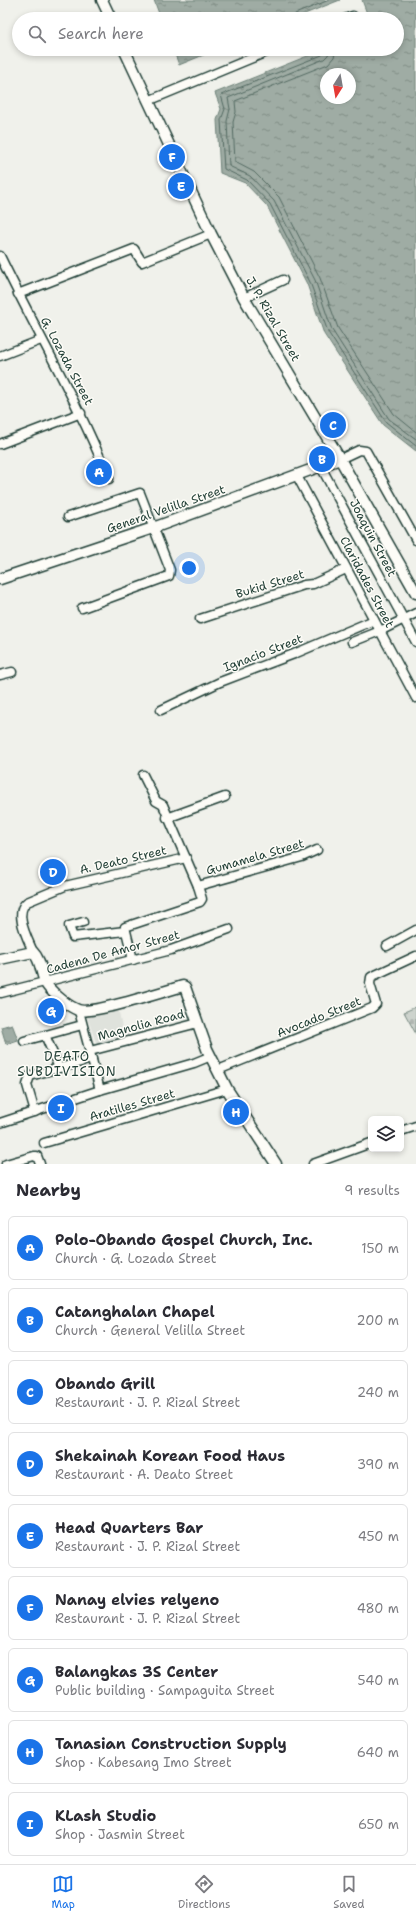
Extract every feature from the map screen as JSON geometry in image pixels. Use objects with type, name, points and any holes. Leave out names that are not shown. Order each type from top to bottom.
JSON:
[{"type":"main road","points":[[102,0],[108,12]]},
{"type":"main road","name":"J. P. Rizal Street","points":[[127,56],[211,234],[244,298],[340,459],[416,594]]},
{"type":"main road","name":"General Velilla Street","points":[[0,580],[153,528],[340,459]]},
{"type":"main road","points":[[0,959],[33,952],[37,958],[45,983],[62,1000],[79,1011],[100,1008],[183,986],[187,990],[211,1056],[227,1089],[276,1164]]},
{"type":"street","points":[[148,102],[257,56]]},
{"type":"street","points":[[18,294],[134,249],[142,262],[211,234]]},
{"type":"street","name":"G. Lozada Street","points":[[0,256],[41,340],[81,413],[109,479]]},
{"type":"street","points":[[244,298],[283,280]]},
{"type":"street","points":[[0,356],[41,340]]},
{"type":"street","points":[[0,444],[81,413]]},
{"type":"street","points":[[340,459],[362,449],[366,451],[416,540]]},
{"type":"street","name":"Joaquin Street","points":[[321,467],[416,642]]},
{"type":"street","name":"Claridades Street","points":[[297,476],[416,698]]},
{"type":"street","points":[[68,517],[140,493],[170,570],[169,576],[82,608]]},
{"type":"street","name":"Bukid Street","points":[[200,619],[304,585],[313,584],[346,569]]},
{"type":"street","points":[[352,642],[380,631],[416,613]]},
{"type":"street","name":"Ignacio Street","points":[[162,710],[220,682],[294,654],[374,620]]},
{"type":"street","points":[[0,675],[12,672]]},
{"type":"street","points":[[132,960],[125,931],[126,926],[165,915],[202,901],[198,886],[167,818],[163,805],[156,801],[144,775]]},
{"type":"street","points":[[167,818],[225,797]]},
{"type":"street","name":"Gumamela Street","points":[[198,886],[302,857],[317,850]]},
{"type":"street","name":"A. Deato Street","points":[[33,952],[20,913],[23,906],[27,902],[65,886],[186,858]]},
{"type":"street","points":[[83,922],[70,926],[73,937],[125,931]]},
{"type":"street","name":"Cadena De Amor Street","points":[[1,993],[170,950],[229,929]]},
{"type":"street","points":[[387,946],[416,930]]},
{"type":"street","name":"Avocado Street","points":[[218,1070],[372,1008],[376,1004],[370,984],[370,977],[416,956]]},
{"type":"street","points":[[79,1011],[100,1090]]},
{"type":"street","name":"Magnolia Road","points":[[35,1112],[27,1085],[30,1076],[59,1068],[91,1055],[198,1023]]},
{"type":"street","points":[[24,1041],[82,1025]]},
{"type":"street","points":[[45,1035],[59,1068]]},
{"type":"street","points":[[0,1123],[100,1090],[194,1063],[211,1056]]},
{"type":"street","name":"Aratilles Street","points":[[44,1143],[227,1089]]},
{"type":"street","points":[[404,1130],[416,1126]]},
{"type":"street","points":[[313,1164],[368,1144]]},
{"type":"street","points":[[6,1164],[37,1156],[40,1164]]},
{"type":"shaded area","points":[[118,1007],[124,1038],[97,1045],[86,1014]]},
{"type":"green space","points":[[416,1007],[416,1034],[404,1012]]},
{"type":"water","points":[[154,0],[340,0],[310,12],[158,12]]},
{"type":"water","points":[[362,0],[416,0],[416,451],[383,425],[324,334],[307,284],[267,206],[245,183],[220,173],[217,120],[221,109],[215,93],[308,56],[404,56],[404,12],[366,12]]},
{"type":"water","points":[[176,56],[201,56],[179,65]]},
{"type":"water","points":[[12,1024],[18,1040],[6,1044],[1,1027]]},
{"type":"place","name":"Nanay elvies relyeno","points":[[172,157]]},
{"type":"place","name":"Head Quarters Bar","points":[[181,186]]},
{"type":"place","name":"Obando Grill","points":[[333,425]]},
{"type":"place","name":"Catanghalan Chapel","points":[[322,459]]},
{"type":"place","name":"Polo-Obando Gospel Church, Inc.","points":[[99,472]]},
{"type":"place","name":"Shekainah Korean Food Haus","points":[[53,872]]},
{"type":"place","name":"Balangkas 3S Center","points":[[51,1011]]},
{"type":"place","name":"KLash Studio","points":[[61,1108]]},
{"type":"place","name":"Tanasian Construction Supply","points":[[236,1112]]},
{"type":"district","name":"DEATO SUBDIVISION","points":[[67,1064]]}]
